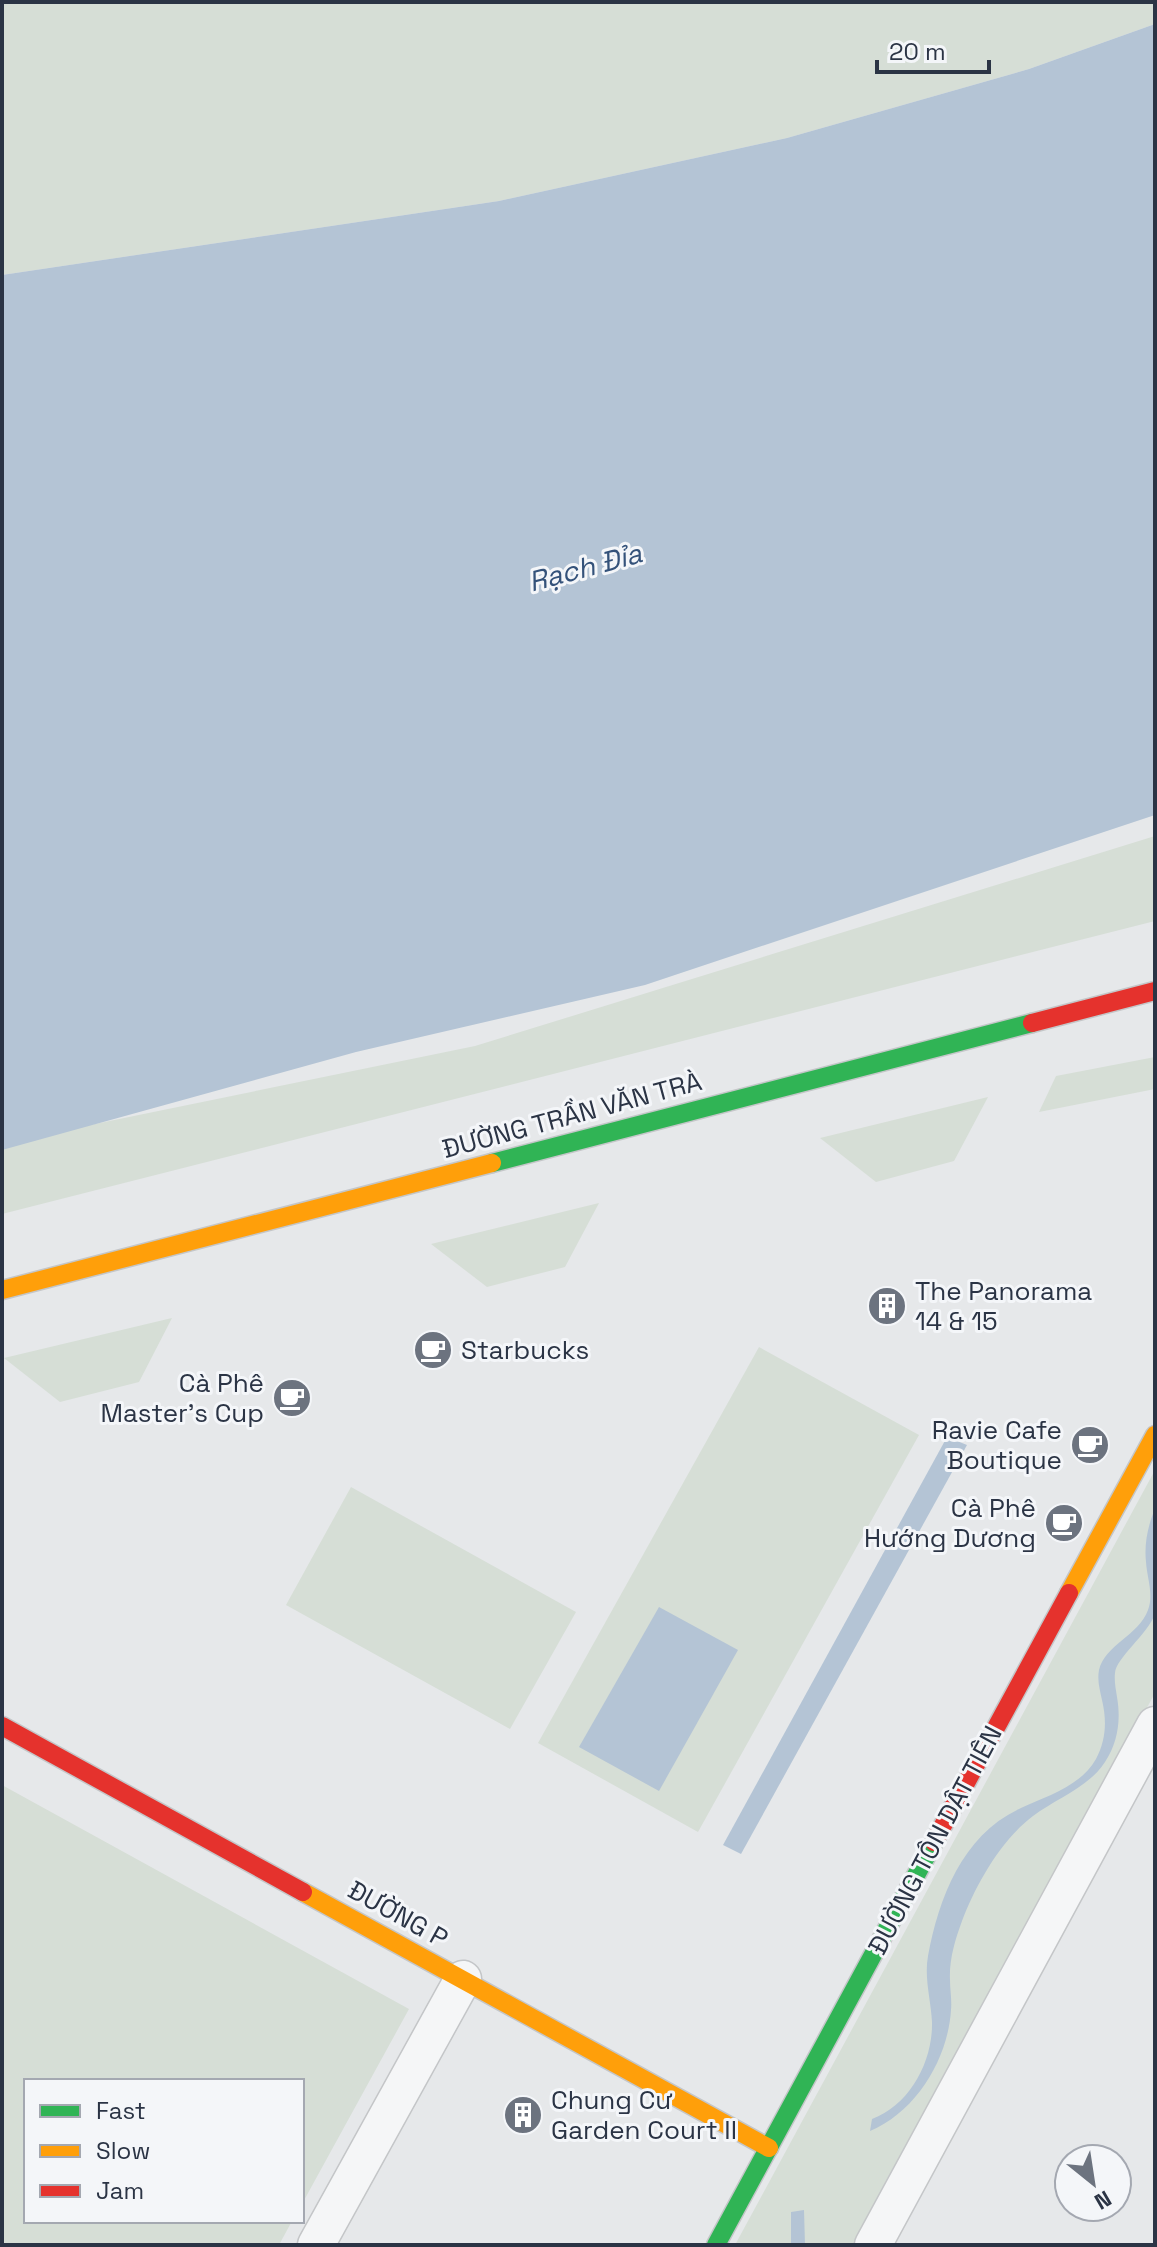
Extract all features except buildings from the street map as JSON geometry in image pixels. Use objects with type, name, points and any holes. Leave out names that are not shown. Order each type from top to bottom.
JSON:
[{"type":"street","name":"ĐƯỜNG TRẦN VĂN TRÀ","points":[[2,1290],[1155,991]]},
{"type":"street","name":"ĐƯỜNG TÔN DẬT TIÊN","points":[[716,2245],[1155,1435]]},
{"type":"street","points":[[873,2245],[1155,1725]]},
{"type":"street","name":"ĐƯỜNG P","points":[[2,1726],[769,2148]]},
{"type":"street","points":[[316,2245],[463,1979]]},
{"type":"shaded area","points":[[2,2],[1155,2],[1155,24],[1029,69],[787,138],[499,201],[2,275]]},
{"type":"shaded area","points":[[1155,836],[1155,921],[2,1214],[2,1143],[475,1046]]},
{"type":"shaded area","points":[[1155,1057],[1155,1089],[1039,1112],[1056,1076]]},
{"type":"shaded area","points":[[988,1097],[954,1161],[876,1182],[820,1138]]},
{"type":"shaded area","points":[[599,1203],[565,1267],[487,1287],[431,1244]]},
{"type":"shaded area","points":[[172,1318],[139,1382],[60,1402],[4,1358]]},
{"type":"shaded area","points":[[759,1347],[919,1435],[698,1832],[538,1743]]},
{"type":"shaded area","points":[[1155,1470],[1155,1693],[855,2245],[735,2245]]},
{"type":"shaded area","points":[[351,1487],[576,1612],[510,1729],[286,1605]]},
{"type":"shaded area","points":[[2,1785],[409,2009],[304,2200],[304,2079],[24,2079],[24,2223],[291,2223],[279,2245],[2,2245]]},
{"type":"water","name":"Rạch Đỉa","points":[[1155,24],[1155,815],[645,985],[356,1052],[2,1150],[2,275],[499,201],[787,138],[1029,69]]},
{"type":"water","points":[[947,1437],[967,1445],[741,1854],[723,1845]]},
{"type":"water","points":[[1155,1509],[1155,1614],[1115,1673],[1118,1706],[1116,1739],[1098,1771],[1021,1826],[982,1878],[962,1921],[950,1965],[951,2006],[944,2047],[927,2082],[915,2097],[902,2111],[870,2131],[872,2119],[898,2103],[917,2080],[928,2052],[932,2022],[927,1981],[928,1956],[939,1912],[957,1870],[969,1851],[1001,1819],[1073,1783],[1096,1759],[1104,1738],[1105,1723],[1099,1670],[1102,1661],[1144,1619],[1148,1610],[1150,1592],[1146,1548]]},
{"type":"water","points":[[659,1607],[738,1650],[659,1791],[579,1747]]},
{"type":"water","points":[[804,2210],[805,2245],[791,2245],[791,2212]]},
{"type":"traffic: fast","points":[[492,1163],[1032,1023]]},
{"type":"traffic: fast","points":[[716,2245],[934,1842]]},
{"type":"traffic: slow","points":[[2,1290],[492,1163]]},
{"type":"traffic: slow","points":[[1069,1593],[1155,1435]]},
{"type":"traffic: slow","points":[[303,1892],[769,2148]]},
{"type":"traffic: jam","points":[[1032,1023],[1155,991]]},
{"type":"traffic: jam","points":[[934,1842],[1069,1593]]},
{"type":"traffic: jam","points":[[2,1726],[303,1892]]},
{"type":"place","name":"The Panorama 14 & 15","points":[[887,1306]]},
{"type":"place","name":"Starbucks","points":[[433,1350]]},
{"type":"place","name":"Cà Phê Master’s Cup","points":[[292,1398]]},
{"type":"place","name":"Ravie Cafe Boutique","points":[[1090,1445]]},
{"type":"place","name":"Cà Phê Hướng Dương","points":[[1064,1523]]},
{"type":"place","name":"Chung Cư Garden Court II","points":[[523,2115]]}]
